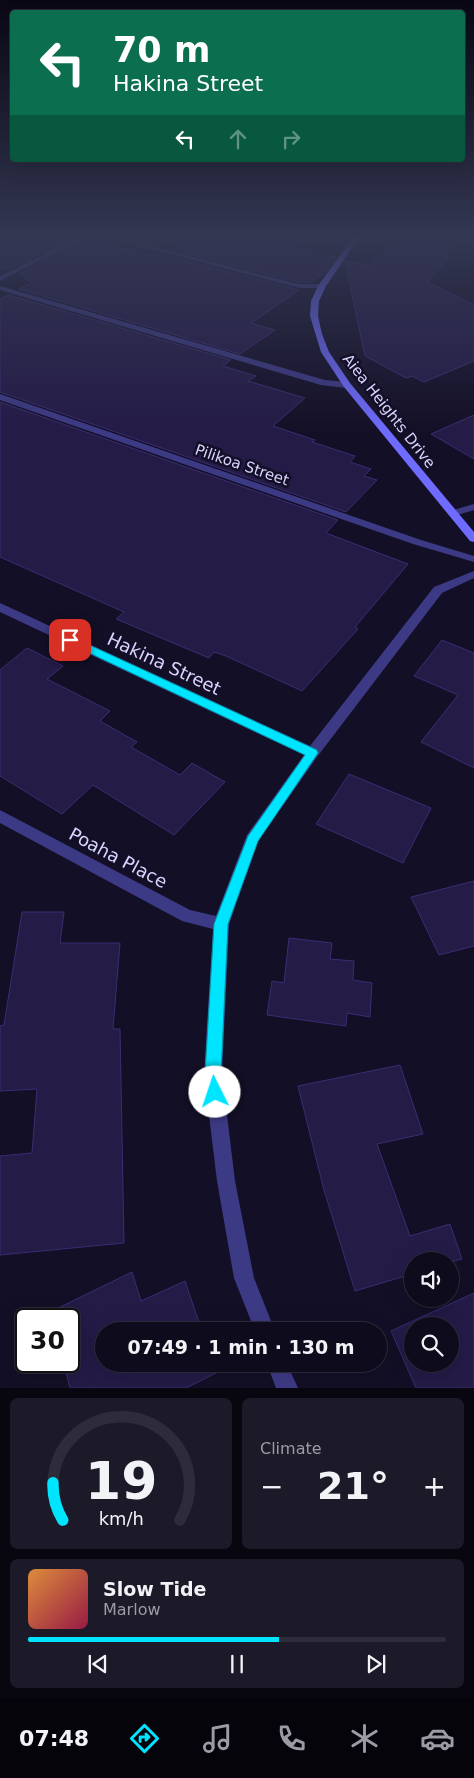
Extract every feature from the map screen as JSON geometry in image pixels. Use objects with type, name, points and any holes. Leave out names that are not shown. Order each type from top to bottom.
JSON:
[{"type":"street","points":[[54,304],[324,383],[348,385]]},
{"type":"street","name":"Aiea Heights Drive","points":[[315,304],[314,316],[325,352],[348,385],[474,539]]},
{"type":"street","name":"Pilikoa Street","points":[[0,397],[417,542],[474,559]]},
{"type":"street","points":[[454,513],[474,507]]},
{"type":"street","points":[[261,1322],[244,1278],[226,1182],[213,1074],[221,924],[252,839],[312,753],[438,590],[474,574]]},
{"type":"street","name":"Hakina Street","points":[[0,607],[312,753]]},
{"type":"street","name":"Poaha Place","points":[[0,816],[187,916],[221,924]]},
{"type":"street","points":[[280,1372],[287,1388]]},
{"type":"building","points":[[0,304],[39,304],[231,360],[223,366],[256,376],[248,381],[305,398],[273,426],[315,440],[312,442],[355,456],[350,462],[371,469],[364,476],[377,480],[346,512],[0,392]]},
{"type":"building","points":[[69,304],[279,304],[251,323],[275,330],[240,354]]},
{"type":"building","points":[[354,304],[474,305],[474,361],[424,382],[412,376],[406,378],[365,356]]},
{"type":"building","points":[[0,402],[338,520],[326,533],[408,564],[355,627],[358,629],[302,691],[226,656],[214,652],[209,658],[116,619],[124,612],[0,557]]},
{"type":"building","points":[[474,415],[474,459],[431,434]]},
{"type":"building","points":[[442,640],[474,653],[474,768],[421,742],[458,695],[414,676]]},
{"type":"building","points":[[27,648],[63,666],[47,679],[110,711],[100,721],[137,742],[131,747],[180,775],[192,763],[225,782],[174,835],[93,785],[62,814],[0,776],[0,670]]},
{"type":"building","points":[[349,774],[431,808],[403,863],[316,824]]},
{"type":"building","points":[[474,881],[474,946],[439,955],[411,897]]},
{"type":"building","points":[[22,912],[64,912],[60,943],[120,943],[113,1029],[120,1029],[124,1243],[0,1255],[0,1156],[32,1153],[37,1089],[0,1091],[0,1026],[4,1025]]},
{"type":"building","points":[[289,938],[332,943],[330,959],[354,961],[353,980],[372,983],[370,1017],[347,1013],[346,1026],[267,1015],[272,981],[284,983]]},
{"type":"building","points":[[400,1065],[423,1134],[377,1144],[410,1236],[450,1224],[462,1259],[459,1260],[459,1252],[404,1252],[404,1276],[355,1291],[324,1190],[298,1086]]},
{"type":"building","points":[[132,1272],[141,1301],[185,1281],[199,1322],[95,1322],[95,1372],[216,1373],[186,1388],[70,1388],[66,1373],[80,1373],[80,1308],[58,1308]]},
{"type":"building","points":[[474,1293],[474,1388],[416,1388],[409,1372],[459,1372],[459,1317],[422,1317],[443,1307],[459,1307],[459,1300]]},
{"type":"building","points":[[404,1325],[404,1361],[391,1331]]},
{"type":"route","points":[[70,640],[312,753],[252,839],[221,924],[213,1074],[215,1092]]}]
